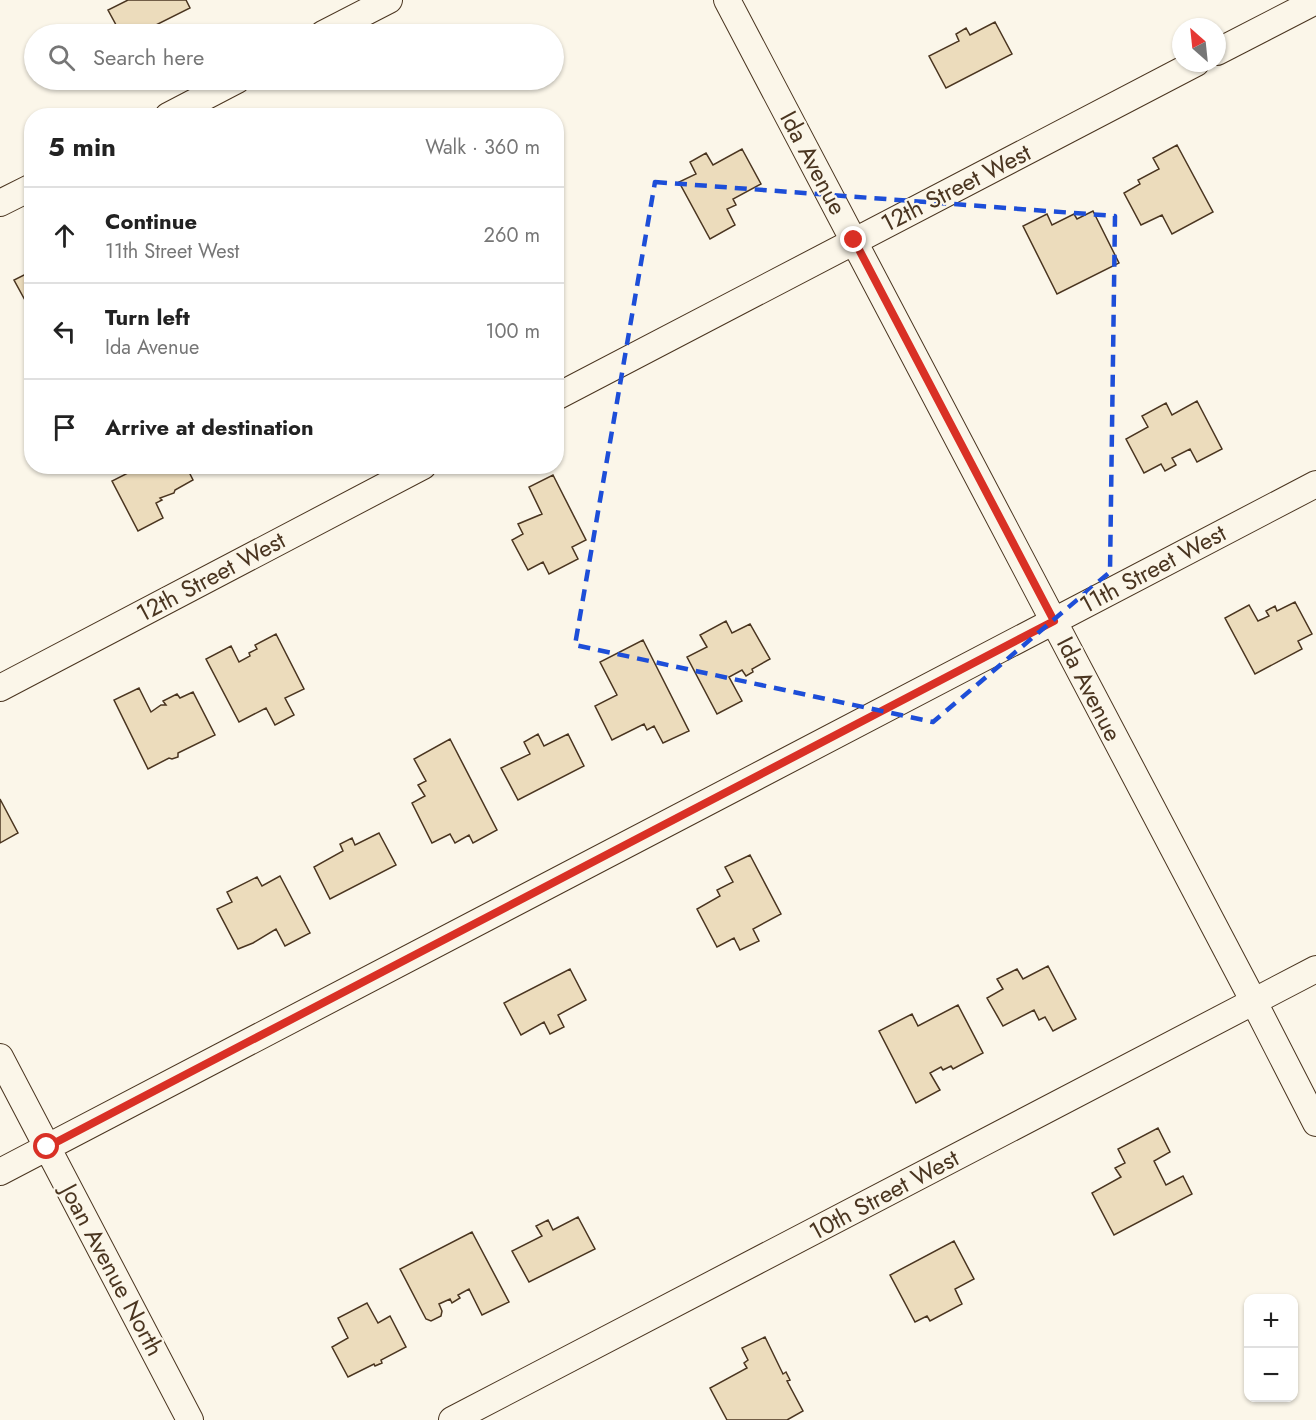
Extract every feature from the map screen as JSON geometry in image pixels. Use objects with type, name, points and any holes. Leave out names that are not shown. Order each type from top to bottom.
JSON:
[{"type":"street","points":[[342,24],[389,0]]},
{"type":"street","name":"Ida Avenue","points":[[727,0],[1316,1124]]},
{"type":"street","points":[[1226,47],[1316,1]]},
{"type":"street","name":"12th Street West","points":[[564,393],[1179,72]]},
{"type":"street","points":[[183,108],[218,90]]},
{"type":"street","points":[[0,203],[24,191]]},
{"type":"street","name":"12th Street West","points":[[0,688],[408,474]]},
{"type":"street","name":"11th Street West","points":[[0,1172],[1316,484]]},
{"type":"street","name":"10th Street West","points":[[452,1420],[1316,969]]},
{"type":"street","name":"Joan Avenue North","points":[[0,1057],[190,1420]]},
{"type":"highlighted area","points":[[655,182],[1115,216],[1110,572],[933,722],[575,645]]},
{"type":"building","points":[[128,0],[186,0],[190,8],[158,24],[116,24],[108,10]]},
{"type":"building","points":[[995,22],[1012,54],[946,88],[929,56],[959,41],[956,34],[966,28],[970,35]]},
{"type":"building","points":[[1177,145],[1213,212],[1172,234],[1162,215],[1141,225],[1124,193],[1140,184],[1138,180],[1159,169],[1153,158]]},
{"type":"building","points":[[742,149],[761,184],[733,199],[736,205],[727,209],[735,225],[710,239],[679,182],[696,174],[690,162],[706,153],[713,165]]},
{"type":"building","points":[[1093,211],[1119,263],[1057,294],[1023,226],[1047,214],[1052,225],[1074,214],[1077,219]]},
{"type":"building","points":[[24,275],[24,298],[14,280]]},
{"type":"building","points":[[1197,401],[1222,449],[1197,462],[1190,449],[1172,458],[1176,465],[1165,471],[1161,464],[1144,473],[1126,439],[1148,427],[1142,416],[1166,403],[1172,415]]},
{"type":"building","points":[[126,474],[190,474],[193,480],[175,490],[174,493],[160,498],[162,500],[156,503],[163,518],[138,531],[112,481]]},
{"type":"building","points":[[553,475],[586,540],[572,547],[578,559],[549,574],[543,562],[528,570],[512,540],[523,534],[518,524],[542,514],[529,487]]},
{"type":"building","points":[[1295,602],[1312,634],[1298,641],[1302,649],[1255,674],[1225,618],[1249,605],[1258,621],[1269,616],[1266,611],[1275,606],[1277,611]]},
{"type":"building","points":[[726,621],[732,633],[750,624],[770,659],[752,669],[753,672],[746,676],[742,670],[729,677],[742,701],[717,714],[687,657],[707,647],[700,635]]},
{"type":"building","points":[[276,634],[304,689],[285,698],[294,715],[275,725],[266,708],[239,722],[206,659],[231,646],[239,662],[257,649],[255,645]]},
{"type":"building","points":[[643,640],[689,731],[663,743],[654,726],[647,730],[644,724],[612,740],[595,706],[617,695],[600,662]]},
{"type":"building","points":[[139,688],[151,712],[161,705],[166,705],[163,701],[177,694],[180,698],[193,692],[215,735],[178,753],[178,757],[169,758],[148,769],[114,700]]},
{"type":"building","points":[[538,734],[544,746],[568,734],[584,766],[518,800],[501,768],[530,754],[524,742]]},
{"type":"building","points":[[450,739],[497,830],[473,843],[469,835],[455,843],[450,834],[432,843],[412,803],[425,796],[418,785],[426,781],[414,759]]},
{"type":"building","points":[[0,799],[18,833],[0,843]]},
{"type":"building","points":[[379,833],[396,865],[330,899],[314,867],[343,851],[340,844],[352,838],[355,845]]},
{"type":"building","points":[[750,855],[781,914],[753,929],[759,941],[740,950],[734,938],[717,947],[697,909],[720,896],[717,890],[733,882],[725,867]]},
{"type":"building","points":[[280,876],[310,933],[285,946],[276,929],[238,949],[217,909],[232,902],[227,892],[257,877],[262,886]]},
{"type":"building","points":[[1048,966],[1076,1019],[1053,1031],[1045,1017],[1039,1020],[1034,1010],[1003,1026],[987,998],[1003,989],[997,979],[1017,969],[1023,979]]},
{"type":"building","points":[[570,969],[586,1000],[558,1015],[564,1027],[550,1034],[544,1022],[521,1035],[504,1003]]},
{"type":"building","points":[[958,1005],[983,1053],[953,1069],[951,1066],[943,1070],[941,1067],[930,1073],[940,1090],[916,1103],[879,1031],[912,1014],[918,1026]]},
{"type":"building","points":[[1158,1128],[1170,1152],[1154,1161],[1166,1185],[1183,1176],[1192,1194],[1114,1235],[1092,1193],[1121,1177],[1115,1168],[1125,1163],[1118,1149]]},
{"type":"building","points":[[578,1217],[595,1249],[529,1282],[512,1251],[542,1236],[536,1226],[548,1220],[553,1230]]},
{"type":"building","points":[[472,1232],[509,1302],[482,1315],[469,1289],[458,1295],[460,1298],[452,1303],[450,1299],[439,1304],[442,1311],[441,1316],[431,1321],[426,1319],[400,1269]]},
{"type":"building","points":[[954,1241],[974,1279],[955,1289],[962,1304],[930,1321],[927,1316],[915,1322],[890,1275]]},
{"type":"building","points":[[367,1303],[378,1323],[390,1316],[406,1347],[381,1360],[382,1363],[375,1366],[374,1364],[348,1377],[332,1347],[348,1338],[338,1318]]},
{"type":"building","points":[[765,1337],[783,1374],[786,1372],[790,1380],[787,1381],[803,1411],[787,1420],[727,1420],[710,1388],[747,1368],[744,1363],[748,1360],[742,1348]]},
{"type":"route","points":[[47,1147],[1054,621],[854,240]]}]
